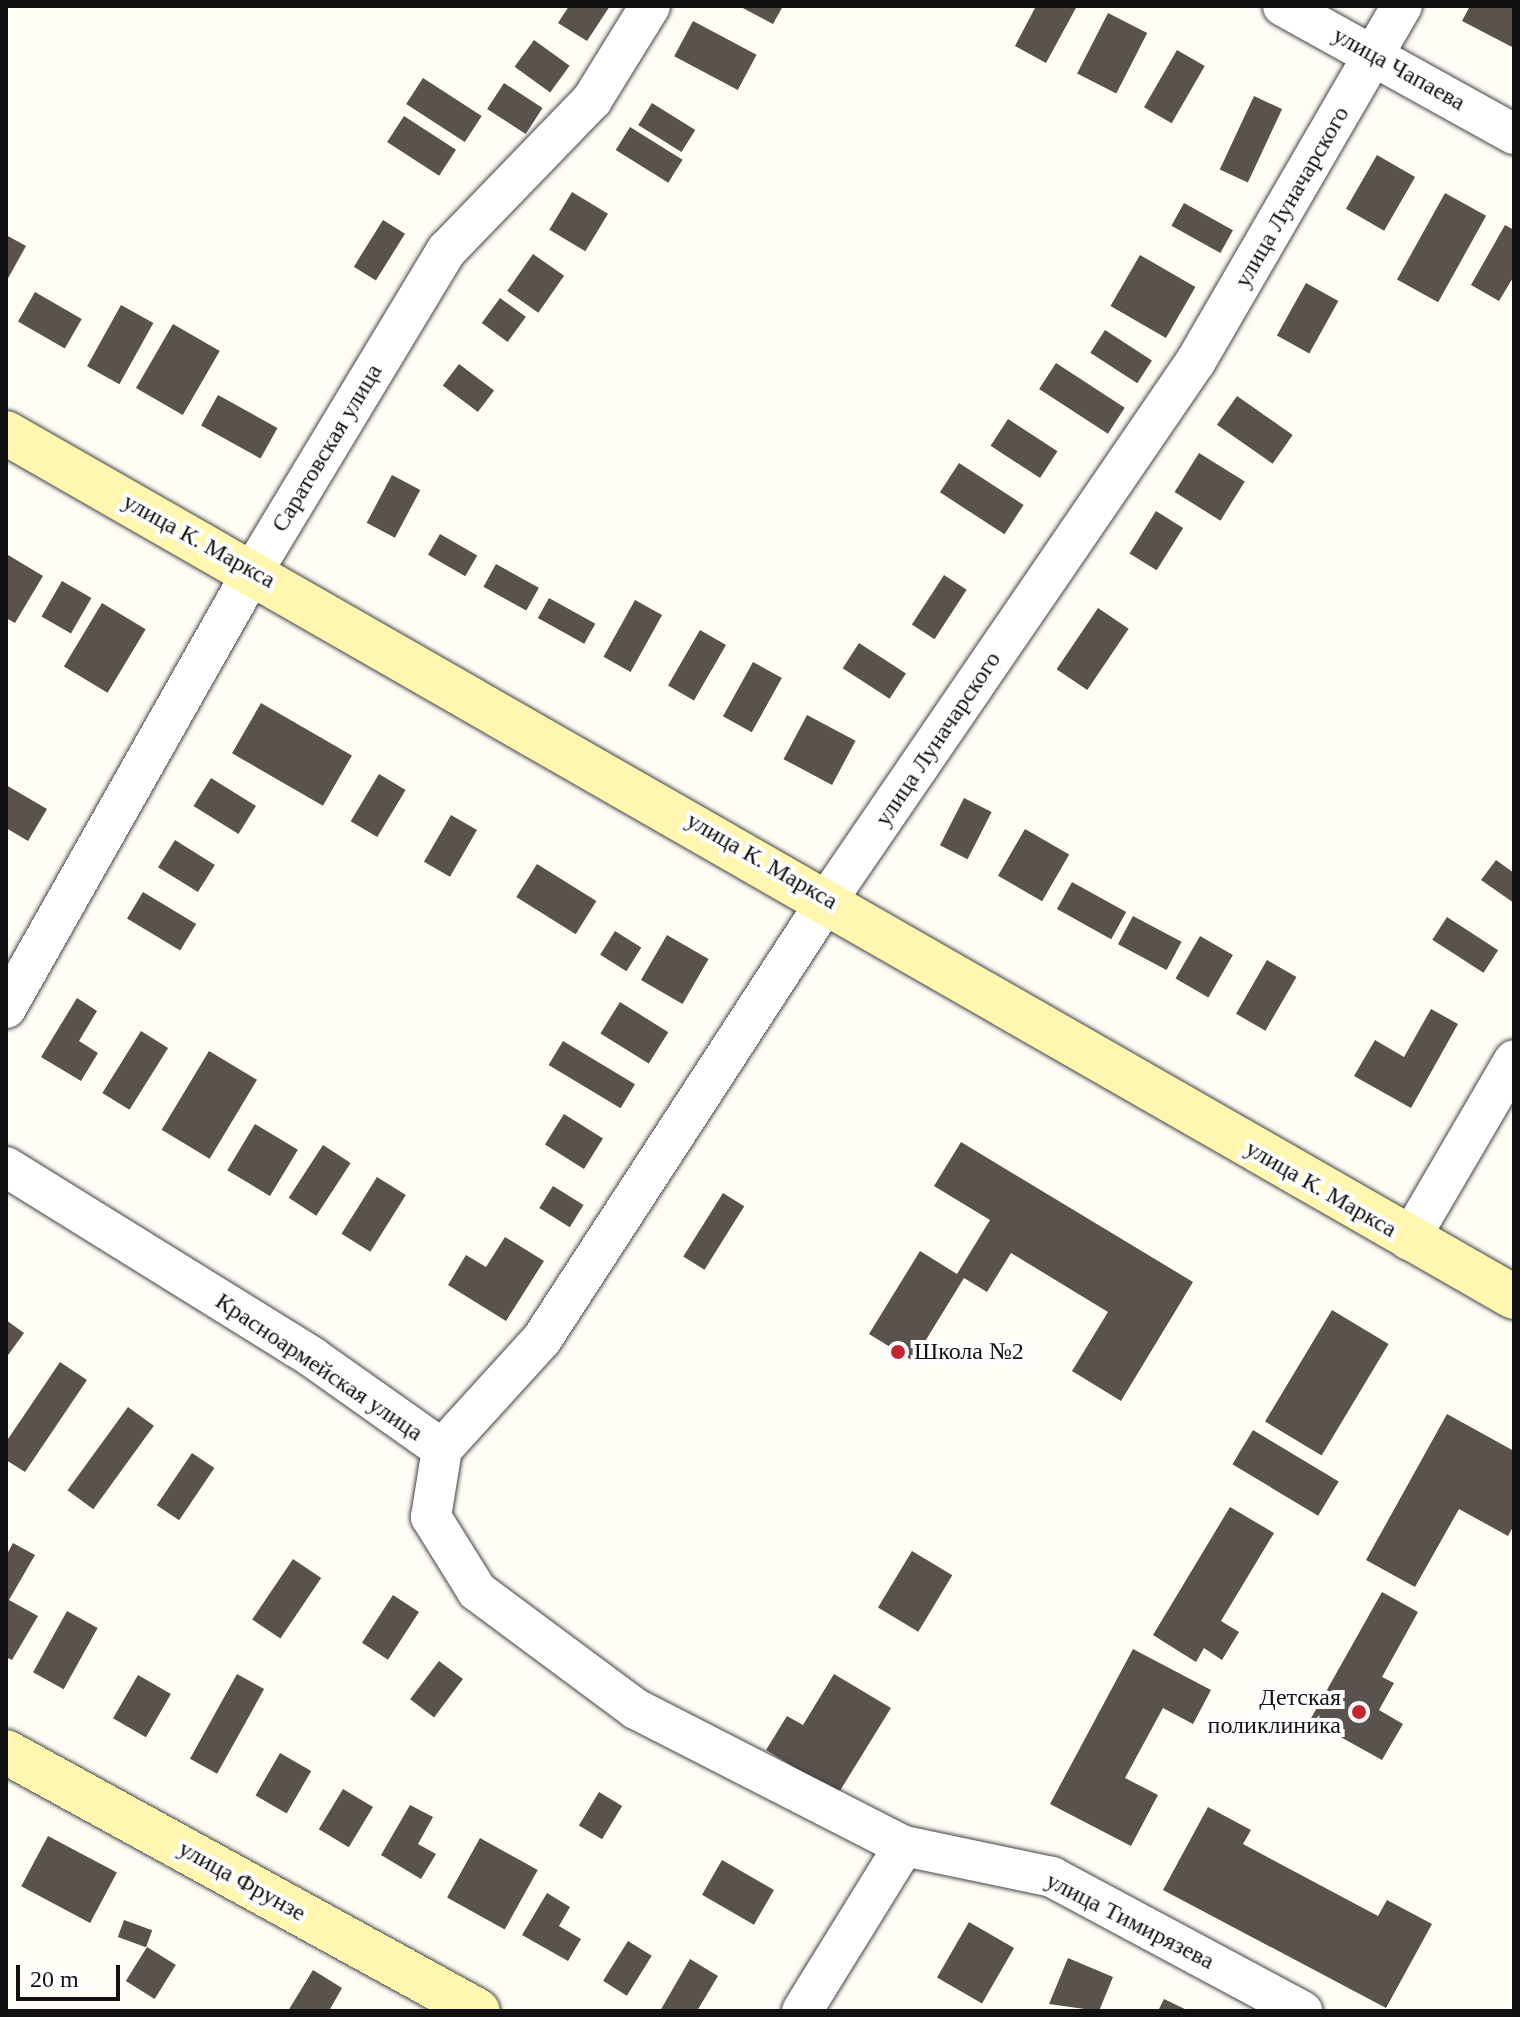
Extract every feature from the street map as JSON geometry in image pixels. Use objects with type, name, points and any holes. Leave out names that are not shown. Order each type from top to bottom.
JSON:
[{"type":"main road","name":"улица К. Маркса","points":[[6,433],[828,899],[1409,1240],[1514,1297]]},
{"type":"main road","name":"улица Фрунзе","points":[[6,1752],[478,2011]]},
{"type":"street","name":"Саратовская улица","points":[[6,1008],[253,571],[447,250],[592,100],[650,6]]},
{"type":"street","name":"улица Чапаева","points":[[1283,6],[1514,134]]},
{"type":"street","name":"улица Луначарского","points":[[442,1449],[542,1339],[828,899],[1196,361],[1402,6]]},
{"type":"street","points":[[1409,1240],[1514,1060]]},
{"type":"street","name":"Красноармейская улица","points":[[6,1167],[312,1357],[442,1449],[431,1517],[477,1591],[636,1709],[904,1846]]},
{"type":"street","points":[[802,2011],[904,1846]]},
{"type":"street","name":"улица Тимирязева","points":[[904,1846],[1052,1877],[1302,2011]]},
{"type":"building","points":[[569,6],[610,6],[587,41],[558,23]]},
{"type":"building","points":[[739,6],[783,6],[773,24]]},
{"type":"building","points":[[1036,6],[1077,6],[1046,63],[1015,46]]},
{"type":"building","points":[[1470,6],[1514,6],[1514,48],[1462,21]]},
{"type":"building","points":[[1108,13],[1147,33],[1116,94],[1077,74]]},
{"type":"building","points":[[693,21],[757,55],[738,90],[674,56]]},
{"type":"building","points":[[534,40],[570,66],[550,93],[515,67]]},
{"type":"building","points":[[1177,50],[1205,66],[1172,123],[1144,107]]},
{"type":"building","points":[[423,78],[482,116],[465,142],[406,104]]},
{"type":"building","points":[[504,83],[543,108],[526,134],[487,109]]},
{"type":"building","points":[[1254,96],[1282,109],[1248,183],[1220,169]]},
{"type":"building","points":[[652,103],[695,130],[681,152],[638,125]]},
{"type":"building","points":[[404,116],[456,150],[439,176],[387,142]]},
{"type":"building","points":[[630,127],[683,160],[668,183],[616,150]]},
{"type":"building","points":[[1377,155],[1415,177],[1384,231],[1346,209]]},
{"type":"building","points":[[572,192],[608,214],[585,251],[549,230]]},
{"type":"building","points":[[1445,193],[1486,216],[1438,302],[1397,280]]},
{"type":"building","points":[[1184,203],[1233,230],[1220,253],[1171,226]]},
{"type":"building","points":[[383,220],[405,234],[376,280],[354,267]]},
{"type":"building","points":[[1505,225],[1514,230],[1514,276],[1499,301],[1471,285]]},
{"type":"building","points":[[6,235],[26,246],[6,282]]},
{"type":"building","points":[[533,254],[564,276],[538,313],[507,291]]},
{"type":"building","points":[[1140,255],[1195,287],[1166,338],[1110,306]]},
{"type":"building","points":[[1306,283],[1338,301],[1309,353],[1277,335]]},
{"type":"building","points":[[35,292],[82,319],[65,348],[18,321]]},
{"type":"building","points":[[500,298],[526,317],[508,342],[482,323]]},
{"type":"building","points":[[121,305],[153,323],[119,384],[87,366]]},
{"type":"building","points":[[173,324],[220,351],[183,415],[136,388]]},
{"type":"building","points":[[1105,330],[1152,360],[1137,383],[1090,353]]},
{"type":"building","points":[[1056,363],[1125,408],[1108,434],[1039,389]]},
{"type":"building","points":[[459,364],[494,390],[478,412],[443,386]]},
{"type":"building","points":[[218,395],[277,428],[261,459],[201,426]]},
{"type":"building","points":[[1237,396],[1293,435],[1273,464],[1217,425]]},
{"type":"building","points":[[1008,419],[1057,451],[1040,478],[991,446]]},
{"type":"building","points":[[1199,453],[1245,482],[1220,521],[1175,492]]},
{"type":"building","points":[[959,463],[1024,505],[1005,534],[940,492]]},
{"type":"building","points":[[392,475],[420,490],[395,538],[367,523]]},
{"type":"building","points":[[1156,511],[1183,528],[1157,570],[1130,553]]},
{"type":"building","points":[[440,534],[477,556],[465,576],[428,555]]},
{"type":"building","points":[[8,555],[43,576],[15,623],[6,618]]},
{"type":"building","points":[[496,564],[539,588],[526,610],[483,587]]},
{"type":"building","points":[[944,575],[967,590],[935,639],[912,624]]},
{"type":"building","points":[[62,581],[91,598],[71,634],[42,617]]},
{"type":"building","points":[[549,598],[595,624],[584,644],[538,618]]},
{"type":"building","points":[[635,600],[662,615],[631,672],[603,657]]},
{"type":"building","points":[[102,603],[146,629],[108,693],[64,666]]},
{"type":"building","points":[[1098,608],[1129,629],[1087,690],[1057,669]]},
{"type":"building","points":[[700,630],[726,645],[694,700],[668,685]]},
{"type":"building","points":[[859,643],[906,673],[890,699],[843,668]]},
{"type":"building","points":[[753,662],[782,678],[752,732],[723,716]]},
{"type":"building","points":[[261,703],[352,756],[323,806],[232,753]]},
{"type":"building","points":[[807,715],[856,741],[832,785],[784,759]]},
{"type":"building","points":[[379,774],[406,790],[377,837],[351,821]]},
{"type":"building","points":[[211,778],[256,806],[238,834],[194,806]]},
{"type":"building","points":[[6,785],[47,809],[28,841],[6,828]]},
{"type":"building","points":[[964,798],[992,812],[968,859],[940,845]]},
{"type":"building","points":[[451,815],[477,830],[450,877],[424,862]]},
{"type":"building","points":[[1025,829],[1069,854],[1042,901],[998,876]]},
{"type":"building","points":[[175,840],[215,865],[198,892],[158,867]]},
{"type":"building","points":[[1496,860],[1514,873],[1514,903],[1481,880]]},
{"type":"building","points":[[537,864],[596,901],[576,934],[516,897]]},
{"type":"building","points":[[1072,882],[1126,912],[1111,939],[1057,909]]},
{"type":"building","points":[[143,892],[196,924],[180,951],[127,919]]},
{"type":"building","points":[[1133,916],[1182,942],[1167,970],[1118,944]]},
{"type":"building","points":[[1447,917],[1498,950],[1483,973],[1432,940]]},
{"type":"building","points":[[615,931],[641,947],[626,971],[600,955]]},
{"type":"building","points":[[667,935],[709,959],[683,1004],[641,980]]},
{"type":"building","points":[[1200,936],[1233,955],[1208,997],[1176,978]]},
{"type":"building","points":[[1267,960],[1296,977],[1265,1031],[1236,1014]]},
{"type":"building","points":[[77,998],[97,1011],[79,1041],[98,1053],[81,1081],[41,1057]]},
{"type":"building","points":[[620,1002],[668,1032],[649,1064],[600,1033]]},
{"type":"building","points":[[1431,1009],[1458,1024],[1411,1108],[1354,1076],[1375,1040],[1404,1057]]},
{"type":"building","points":[[141,1031],[168,1048],[129,1110],[102,1093]]},
{"type":"building","points":[[563,1041],[635,1084],[621,1108],[549,1065]]},
{"type":"building","points":[[209,1051],[257,1080],[210,1159],[162,1130]]},
{"type":"building","points":[[564,1114],[603,1138],[584,1169],[545,1145]]},
{"type":"building","points":[[255,1124],[298,1150],[270,1196],[227,1170]]},
{"type":"building","points":[[961,1142],[1193,1282],[1121,1401],[1072,1371],[1108,1312],[1011,1253],[987,1292],[964,1278],[913,1361],[869,1334],[920,1251],[957,1274],[990,1220],[934,1186]]},
{"type":"building","points":[[323,1145],[351,1163],[316,1216],[289,1198]]},
{"type":"building","points":[[377,1177],[406,1195],[370,1252],[341,1234]]},
{"type":"building","points":[[553,1186],[584,1205],[570,1227],[539,1208]]},
{"type":"building","points":[[723,1193],[744,1206],[704,1270],[683,1257]]},
{"type":"building","points":[[505,1237],[544,1261],[506,1321],[448,1285],[466,1255],[486,1267]]},
{"type":"building","points":[[1332,1310],[1389,1344],[1322,1455],[1265,1421]]},
{"type":"building","points":[[6,1320],[24,1333],[6,1358]]},
{"type":"building","points":[[60,1362],[87,1380],[25,1472],[6,1460],[6,1442]]},
{"type":"building","points":[[128,1407],[154,1426],[93,1509],[67,1490]]},
{"type":"building","points":[[1447,1414],[1514,1451],[1514,1525],[1508,1536],[1459,1509],[1415,1587],[1366,1560]]},
{"type":"building","points":[[1253,1430],[1339,1482],[1318,1516],[1232,1464]]},
{"type":"building","points":[[192,1453],[214,1468],[179,1520],[157,1505]]},
{"type":"building","points":[[1230,1507],[1274,1533],[1221,1621],[1239,1632],[1222,1660],[1204,1648],[1196,1662],[1153,1635]]},
{"type":"building","points":[[13,1543],[35,1555],[9,1600],[38,1616],[12,1660],[6,1657],[6,1556]]},
{"type":"building","points":[[912,1551],[952,1575],[918,1632],[878,1608]]},
{"type":"building","points":[[293,1559],[321,1578],[280,1639],[252,1620]]},
{"type":"building","points":[[1382,1592],[1418,1612],[1382,1677],[1394,1683],[1379,1710],[1403,1724],[1382,1760],[1310,1720]]},
{"type":"building","points":[[393,1595],[419,1612],[388,1660],[362,1643]]},
{"type":"building","points":[[67,1611],[98,1628],[64,1689],[33,1672]]},
{"type":"building","points":[[1133,1649],[1211,1690],[1193,1724],[1163,1708],[1125,1778],[1158,1795],[1131,1846],[1050,1804]]},
{"type":"building","points":[[439,1661],[463,1679],[434,1717],[410,1699]]},
{"type":"building","points":[[237,1674],[264,1689],[217,1774],[190,1759]]},
{"type":"building","points":[[834,1674],[891,1708],[838,1794],[766,1750],[787,1716],[803,1725]]},
{"type":"building","points":[[138,1675],[171,1694],[146,1737],[113,1718]]},
{"type":"building","points":[[280,1753],[311,1771],[287,1813],[256,1795]]},
{"type":"building","points":[[343,1789],[373,1807],[349,1847],[319,1829]]},
{"type":"building","points":[[599,1792],[622,1806],[602,1839],[579,1825]]},
{"type":"building","points":[[410,1805],[433,1817],[418,1844],[436,1854],[421,1879],[381,1855]]},
{"type":"building","points":[[1208,1807],[1251,1830],[1243,1844],[1378,1916],[1387,1900],[1432,1924],[1386,2008],[1163,1890]]},
{"type":"building","points":[[48,1836],[117,1873],[90,1923],[21,1886]]},
{"type":"building","points":[[480,1838],[538,1870],[505,1929],[447,1897]]},
{"type":"building","points":[[722,1860],[774,1890],[754,1925],[702,1895]]},
{"type":"building","points":[[547,1893],[570,1907],[559,1926],[581,1939],[568,1961],[522,1935]]},
{"type":"building","points":[[124,1920],[152,1930],[146,1947],[118,1937]]},
{"type":"building","points":[[969,1922],[1014,1948],[982,2003],[937,1977]]},
{"type":"building","points":[[628,1941],[652,1956],[627,1996],[603,1981]]},
{"type":"building","points":[[147,1947],[176,1965],[155,1999],[126,1981]]},
{"type":"building","points":[[1068,1958],[1113,1977],[1099,2011],[1049,2004]]},
{"type":"building","points":[[690,1959],[718,1976],[697,2011],[660,2011]]},
{"type":"building","points":[[313,1970],[342,1988],[329,2011],[288,2011]]},
{"type":"building","points":[[1164,1999],[1189,2011],[1158,2011]]},
{"type":"place","name":"Школа №2","points":[[898,1352]]},
{"type":"place","name":"Детская поликлиника","points":[[1359,1712]]}]
